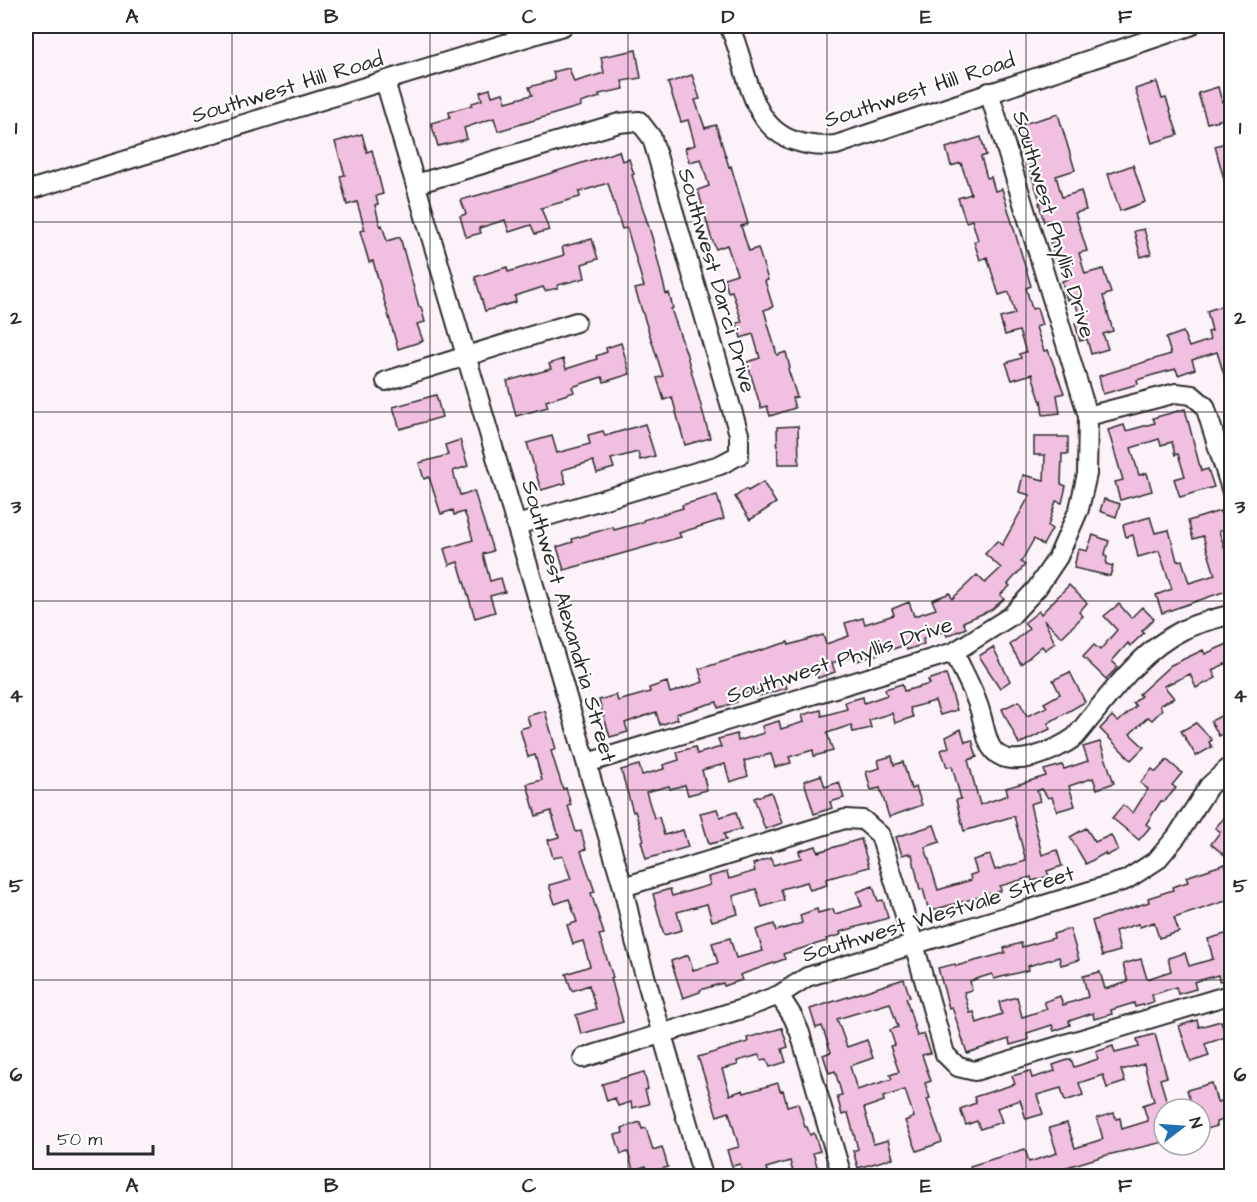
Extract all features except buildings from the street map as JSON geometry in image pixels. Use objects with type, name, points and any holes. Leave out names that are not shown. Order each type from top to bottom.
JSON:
[{"type":"street","name":"Southwest Hill Road","points":[[26,191],[563,26]]},
{"type":"street","name":"Southwest Hill Road","points":[[729,26],[751,93],[762,116],[775,130],[791,140],[810,146],[823,147],[836,145],[1190,26]]},
{"type":"street","name":"Southwest Alexandria Street","points":[[385,81],[587,763],[623,887],[634,942],[703,1176]]},
{"type":"street","name":"Southwest Phyllis Drive","points":[[587,763],[954,652],[1011,616],[1037,588],[1058,557],[1079,509],[1087,474],[1088,416],[989,92]]},
{"type":"street","name":"Southwest Darci Drive","points":[[416,184],[619,123],[639,121],[652,138],[738,434],[739,455],[720,465],[517,525]]},
{"type":"street","points":[[386,381],[576,322]]},
{"type":"street","points":[[1088,416],[1176,393],[1192,395],[1205,406],[1232,492]]},
{"type":"street","points":[[954,652],[977,702],[992,747],[1008,760],[1017,760],[1060,747],[1075,736],[1146,655],[1168,638],[1185,628],[1232,614]]},
{"type":"street","name":"Southwest Westvale Street","points":[[583,1058],[745,1008],[779,995],[807,977],[1126,880],[1157,860],[1177,836],[1209,786],[1232,765]]},
{"type":"street","points":[[623,887],[845,819],[863,820],[880,835],[945,1054],[958,1067],[975,1071],[1232,994]]},
{"type":"street","points":[[779,995],[801,1033],[842,1176]]}]
